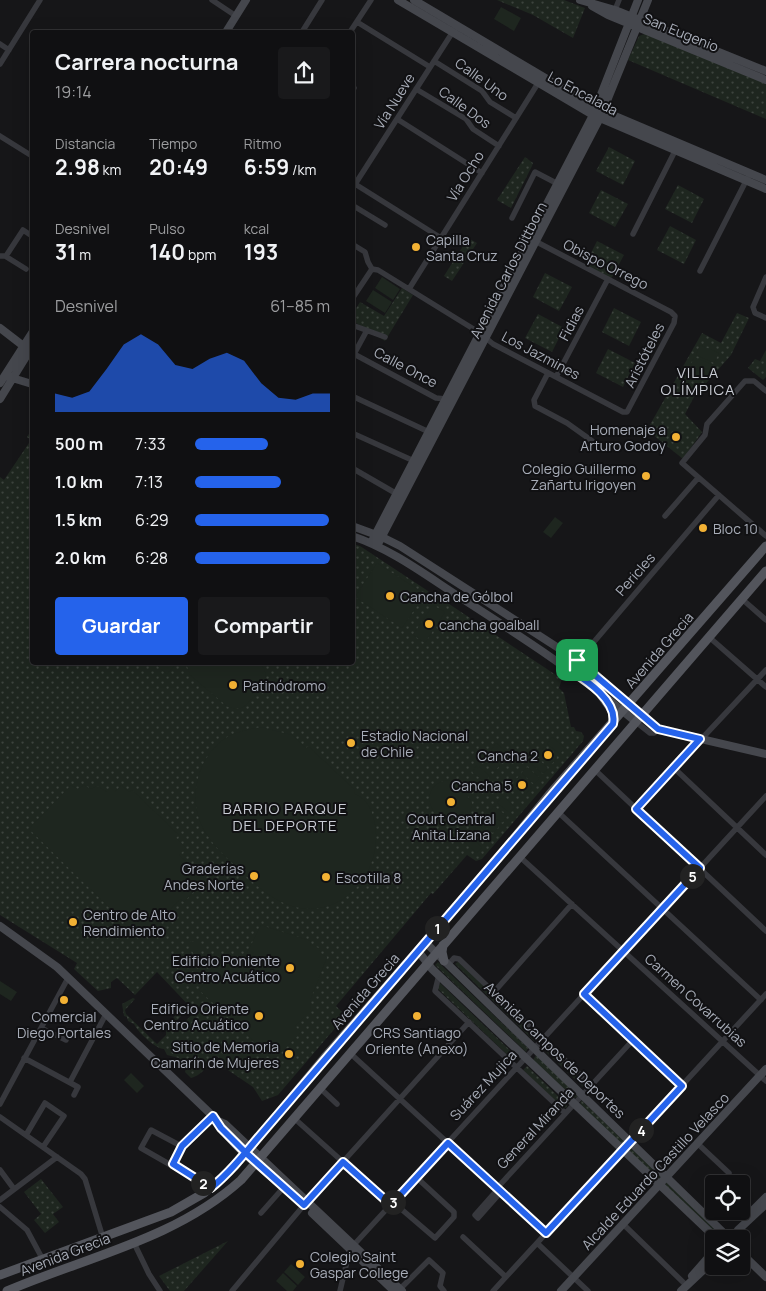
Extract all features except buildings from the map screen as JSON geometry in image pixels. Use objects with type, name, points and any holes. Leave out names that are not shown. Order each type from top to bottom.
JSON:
[{"type":"main road","points":[[227,30],[246,0]]},
{"type":"main road","name":"Lo Encalada","points":[[398,0],[454,29],[598,113],[677,147],[746,182],[766,189]]},
{"type":"main road","name":"Lo Encalada","points":[[414,0],[454,29]]},
{"type":"main road","name":"Avenida Carlos Dittborn","points":[[533,240],[558,184],[598,113],[638,0]]},
{"type":"main road","name":"Avenida Carlos Dittborn","points":[[374,544],[598,113],[648,0]]},
{"type":"main road","name":"San Eugenio","points":[[583,1],[615,10],[630,20],[766,80]]},
{"type":"main road","name":"San Eugenio","points":[[583,1],[608,15],[630,20]]},
{"type":"main road","name":"San Eugenio","points":[[639,24],[766,71]]},
{"type":"main road","name":"Lo Encalada","points":[[677,147],[766,180]]},
{"type":"main road","points":[[0,328],[30,350]]},
{"type":"main road","name":"Avenida Carlos Dittborn","points":[[388,519],[397,494],[446,399],[483,336]]},
{"type":"main road","points":[[0,383],[2,374],[15,359],[30,350]]},
{"type":"main road","points":[[0,399],[30,350]]},
{"type":"main road","points":[[13,378],[15,359]]},
{"type":"main road","points":[[2,374],[30,383]]},
{"type":"main road","points":[[355,527],[374,527],[388,519],[391,535],[400,546]]},
{"type":"main road","points":[[355,527],[400,546],[577,660],[639,719],[658,729],[766,754]]},
{"type":"main road","points":[[355,537],[374,544],[423,574],[583,679],[601,695],[612,710],[613,724]]},
{"type":"main road","name":"Avenida Grecia","points":[[0,1275],[171,1212],[211,1188],[229,1172],[766,546]]},
{"type":"main road","points":[[423,574],[429,564]]},
{"type":"main road","name":"Avenida Grecia","points":[[7,1291],[172,1227],[208,1206],[231,1189],[259,1161],[766,571]]},
{"type":"main road","points":[[583,679],[589,670]]},
{"type":"main road","points":[[601,695],[626,708]]},
{"type":"main road","points":[[0,926],[46,958],[215,1119],[221,1128],[248,1150],[284,1187],[306,1203]]},
{"type":"main road","name":"Avenida Campos de Deportes","points":[[425,942],[631,1140],[721,1230]]},
{"type":"main road","points":[[443,945],[442,952],[446,963]]},
{"type":"main road","name":"Avenida Campos de Deportes","points":[[418,951],[438,975],[706,1230]]},
{"type":"main road","name":"Alcalde Eduardo Castillo Velasco","points":[[561,1291],[697,1143],[763,1078],[766,1069]]},
{"type":"main road","points":[[259,1161],[398,1290]]},
{"type":"main road","points":[[738,1230],[752,1211],[766,1197]]},
{"type":"main road","points":[[746,1221],[754,1217],[766,1204]]},
{"type":"main road","points":[[683,1288],[705,1262]]},
{"type":"main road","points":[[750,1262],[766,1277]]},
{"type":"main road","points":[[683,1288],[705,1268]]},
{"type":"street","points":[[0,64],[40,0]]},
{"type":"street","points":[[212,0],[236,16]]},
{"type":"street","points":[[303,30],[322,0]]},
{"type":"street","points":[[351,30],[371,0]]},
{"type":"street","points":[[615,10],[619,0]]},
{"type":"street","points":[[357,22],[430,67]]},
{"type":"street","name":"Vía Nueve","points":[[355,185],[454,29]]},
{"type":"street","points":[[0,44],[9,50]]},
{"type":"street","name":"Calle Uno","points":[[434,61],[484,92],[490,102],[516,118]]},
{"type":"street","name":"Vía Ocho","points":[[409,289],[540,80]]},
{"type":"street","name":"Calle Dos","points":[[416,89],[466,119],[473,129],[499,146]]},
{"type":"street","points":[[397,119],[482,172]]},
{"type":"street","points":[[0,136],[30,155]]},
{"type":"street","points":[[633,234],[677,147]]},
{"type":"street","points":[[512,218],[534,172],[558,184]]},
{"type":"street","points":[[700,271],[750,174]]},
{"type":"street","points":[[355,188],[442,238]]},
{"type":"street","points":[[355,207],[385,225]]},
{"type":"street","points":[[26,269],[3,256],[23,230],[30,235]]},
{"type":"street","name":"Obispo Orrego","points":[[533,240],[671,312]]},
{"type":"street","points":[[355,246],[365,252],[372,269],[355,294]]},
{"type":"street","name":"Los Jazmines","points":[[372,269],[378,270],[409,289],[493,344],[623,412],[629,410]]},
{"type":"street","points":[[766,277],[754,302],[754,310],[766,318]]},
{"type":"street","name":"Fidias","points":[[556,378],[608,279]]},
{"type":"street","name":"Aristóteles","points":[[629,410],[675,322],[675,316],[671,312]]},
{"type":"street","points":[[355,327],[385,337]]},
{"type":"street","points":[[355,351],[366,332]]},
{"type":"street","name":"Calle Once","points":[[355,356],[436,398],[446,399]]},
{"type":"street","points":[[548,373],[534,400],[535,406],[567,423],[594,443]]},
{"type":"street","points":[[766,391],[756,382],[745,381],[707,424],[705,435],[682,463],[766,536]]},
{"type":"street","points":[[355,397],[429,432]]},
{"type":"street","points":[[355,434],[414,461]]},
{"type":"street","points":[[355,470],[397,494]]},
{"type":"street","points":[[665,516],[698,478]]},
{"type":"street","name":"Pericles","points":[[570,670],[719,496]]},
{"type":"street","points":[[742,599],[766,620]]},
{"type":"street","points":[[709,637],[766,688]]},
{"type":"street","points":[[636,809],[766,670]]},
{"type":"street","points":[[674,768],[766,855]]},
{"type":"street","points":[[595,770],[766,931]]},
{"type":"street","name":"Suárez Mujica","points":[[340,1291],[352,1247],[766,796]]},
{"type":"street","points":[[559,813],[761,1000]]},
{"type":"street","name":"Carmen Covarrubias","points":[[520,857],[763,1078]]},
{"type":"street","points":[[494,992],[572,904]]},
{"type":"street","name":"Avenida Campos de Deportes","points":[[446,963],[454,958],[459,958],[591,1085]]},
{"type":"street","points":[[438,975],[435,990],[565,1113]]},
{"type":"street","points":[[0,1104],[68,978]]},
{"type":"street","points":[[584,994],[682,1086]]},
{"type":"street","points":[[493,1291],[766,994]]},
{"type":"street","points":[[70,1082],[106,1014]]},
{"type":"street","points":[[232,1291],[306,1203],[469,1022]]},
{"type":"street","points":[[41,1028],[66,1040]]},
{"type":"street","name":"General Miranda","points":[[499,1190],[573,1104],[633,1040]]},
{"type":"street","points":[[351,1054],[546,1233]]},
{"type":"street","points":[[24,1058],[78,1087],[74,1095]]},
{"type":"street","points":[[320,1089],[337,1104]]},
{"type":"street","points":[[26,1135],[45,1103],[64,1116],[43,1147]]},
{"type":"street","points":[[0,1117],[81,1174],[103,1238]]},
{"type":"street","points":[[173,1164],[182,1146],[215,1119]]},
{"type":"street","points":[[295,1119],[343,1162],[435,1238],[454,1217],[454,1212],[416,1177]]},
{"type":"street","points":[[182,1146],[151,1130],[141,1148],[173,1164],[211,1188]]},
{"type":"street","points":[[697,1143],[729,1173]]},
{"type":"street","points":[[0,1200],[57,1157]]},
{"type":"street","points":[[0,1170],[14,1189]]},
{"type":"street","points":[[261,1213],[284,1187]]},
{"type":"street","points":[[499,1190],[478,1218],[475,1215],[499,1190]]},
{"type":"street","points":[[0,1207],[26,1230],[42,1258]]},
{"type":"street","points":[[623,1224],[683,1288]]},
{"type":"street","points":[[463,1237],[506,1277]]},
{"type":"street","points":[[134,1243],[149,1274],[160,1291]]},
{"type":"street","points":[[537,1243],[588,1291]]},
{"type":"street","points":[[398,1290],[429,1260],[443,1273],[440,1286],[444,1291]]},
{"type":"green space","points":[[497,0],[564,0],[585,8],[573,38],[533,15]]},
{"type":"green space","points":[[501,7],[521,18],[514,31],[494,19]]},
{"type":"green space","points":[[647,33],[766,82],[766,119],[628,60],[639,36]]},
{"type":"green space","points":[[609,147],[635,161],[623,185],[596,171]]},
{"type":"green space","points":[[525,157],[533,163],[511,208],[497,200]]},
{"type":"green space","points":[[678,185],[704,199],[692,223],[665,209]]},
{"type":"green space","points":[[601,190],[628,204],[615,227],[589,213]]},
{"type":"green space","points":[[670,226],[696,240],[684,264],[657,250]]},
{"type":"green space","points":[[468,238],[477,243],[452,281],[444,276]]},
{"type":"green space","points":[[597,241],[624,255],[611,279],[585,265]]},
{"type":"green space","points":[[545,273],[572,287],[559,311],[533,297]]},
{"type":"green space","points":[[382,277],[400,289],[393,300],[375,288]]},
{"type":"green space","points":[[402,288],[413,295],[385,341],[355,322],[355,310],[360,302],[384,316]]},
{"type":"green space","points":[[373,290],[392,302],[385,313],[366,301]]},
{"type":"green space","points":[[614,308],[641,322],[629,346],[602,332]]},
{"type":"green space","points":[[737,313],[749,318],[731,355],[694,397],[685,414],[702,432],[683,459],[647,430],[702,333],[721,343]]},
{"type":"green space","points":[[538,314],[564,328],[552,352],[525,338]]},
{"type":"green space","points":[[700,345],[719,353],[714,363],[696,355]]},
{"type":"green space","points":[[608,349],[635,363],[623,387],[596,373]]},
{"type":"green space","points":[[766,350],[766,377],[763,380],[748,368],[755,359],[760,361]]},
{"type":"green space","points":[[694,357],[713,365],[708,375],[690,367]]},
{"type":"green space","points":[[30,441],[30,665],[355,665],[355,545],[428,591],[432,596],[434,594],[562,679],[559,688],[564,693],[571,727],[581,732],[584,736],[583,741],[482,859],[476,861],[467,855],[433,894],[431,893],[336,1006],[344,1014],[342,1020],[278,1095],[262,1101],[253,1087],[222,1066],[217,1056],[199,1074],[191,1078],[185,1072],[187,1064],[178,1065],[179,1058],[167,1055],[164,1049],[151,1043],[134,1024],[128,1021],[127,1017],[124,1016],[122,1004],[133,998],[135,999],[125,1010],[126,1014],[157,1044],[166,1035],[166,1029],[181,1006],[186,1010],[176,1022],[180,1026],[195,1012],[157,972],[135,995],[117,978],[111,982],[111,988],[98,991],[74,969],[77,963],[0,915],[0,477],[4,480]]},
{"type":"green space","points":[[555,517],[563,523],[551,538],[543,532]]},
{"type":"green space","name":"Cancha de Gólbol","points":[[377,563],[425,594],[402,628],[355,597]]},
{"type":"green space","name":"cancha goalball","points":[[433,605],[445,612],[425,643],[413,635]]},
{"type":"green space","points":[[156,665],[175,665],[167,674]]},
{"type":"green space","name":"Patinódromo","points":[[187,665],[261,665],[266,677],[260,691],[246,705],[237,709],[228,707],[190,675]]},
{"type":"green space","points":[[261,727],[292,735],[306,748],[308,746],[354,789],[355,794],[364,800],[372,812],[376,834],[374,852],[369,869],[359,884],[346,897],[331,905],[314,909],[295,907],[266,893],[221,852],[204,830],[199,818],[196,804],[198,778],[209,754],[229,736],[241,731]]},
{"type":"green space","points":[[552,737],[565,748],[560,754],[547,744]]},
{"type":"green space","points":[[496,743],[509,754],[504,760],[491,750]]},
{"type":"green space","name":"Cancha 2","points":[[544,747],[557,757],[552,764],[539,753]]},
{"type":"green space","points":[[487,754],[500,765],[495,771],[482,760]]},
{"type":"green space","points":[[536,757],[548,768],[543,774],[530,763]]},
{"type":"green space","points":[[477,765],[490,776],[485,782],[472,772]]},
{"type":"green space","points":[[527,767],[540,778],[534,784],[521,773]]},
{"type":"green space","name":"Cancha 5","points":[[519,776],[532,787],[526,794],[513,783]]},
{"type":"green space","name":"Court Central Anita Lizana","points":[[448,780],[462,787],[472,803],[469,818],[458,824],[448,823],[440,819],[431,805],[432,789],[438,783]]},
{"type":"green space","points":[[71,785],[78,789],[84,785],[91,789],[97,786],[107,792],[111,788],[115,792],[121,785],[129,792],[132,790],[179,835],[176,838],[186,848],[179,855],[205,880],[184,902],[180,899],[142,940],[29,829]]},
{"type":"green space","points":[[503,796],[515,807],[510,813],[497,803]]},
{"type":"green space","points":[[494,806],[507,816],[502,823],[489,812]]},
{"type":"green space","points":[[486,816],[499,827],[493,833],[480,823]]},
{"type":"green space","points":[[478,825],[491,836],[485,843],[472,832]]},
{"type":"green space","points":[[469,836],[482,847],[477,853],[464,842]]},
{"type":"green space","points":[[261,925],[311,941],[310,945],[319,948],[321,954],[327,957],[310,1001],[311,1010],[295,1026],[301,1032],[274,1060],[199,990],[209,979],[206,976],[216,964],[220,967],[226,961],[233,967],[247,953]]},
{"type":"green space","points":[[191,941],[202,944],[196,954],[193,953],[189,945]]},
{"type":"green space","points":[[174,955],[183,955],[184,960],[180,965],[171,961],[170,958]]},
{"type":"green space","points":[[459,961],[538,1039],[534,1041],[455,964]]},
{"type":"green space","points":[[438,962],[528,1048],[526,1052],[435,965]]},
{"type":"green space","points":[[183,965],[199,977],[199,980],[189,980],[181,971]]},
{"type":"green space","points":[[0,981],[17,992],[11,1001],[0,994]]},
{"type":"green space","points":[[440,983],[518,1058],[515,1062],[436,987]]},
{"type":"green space","points":[[546,1045],[587,1086],[583,1087],[543,1049]]},
{"type":"green space","points":[[536,1055],[577,1097],[574,1098],[533,1060]]},
{"type":"green space","points":[[527,1066],[567,1107],[563,1109],[523,1070]]},
{"type":"green space","points":[[131,1073],[144,1086],[137,1093],[124,1080]]},
{"type":"green space","points":[[581,1100],[626,1143],[622,1145],[580,1105]]},
{"type":"green space","points":[[631,1147],[662,1177],[659,1180],[629,1152]]},
{"type":"green space","points":[[41,1179],[63,1207],[53,1214],[59,1222],[45,1233],[34,1220],[41,1214],[24,1192]]},
{"type":"green space","points":[[666,1182],[718,1230],[712,1230],[665,1186]]},
{"type":"green space","points":[[228,1241],[184,1291],[170,1291],[159,1276]]},
{"type":"green space","points":[[291,1264],[305,1277],[298,1285],[284,1272]]},
{"type":"green space","points":[[283,1273],[297,1286],[293,1291],[287,1291],[276,1281]]},
{"type":"place","name":"Capilla Santa Cruz","points":[[416,247]]},
{"type":"place","name":"Homenaje a Arturo Godoy","points":[[676,437]]},
{"type":"place","name":"Colegio Guillermo Zañartu Irigoyen","points":[[646,476]]},
{"type":"place","name":"Bloc 10","points":[[703,528]]},
{"type":"place","name":"Cancha de Gólbol","points":[[390,596]]},
{"type":"place","name":"cancha goalball","points":[[429,624]]},
{"type":"place","name":"Patinódromo","points":[[233,685]]},
{"type":"place","name":"Estadio Nacional de Chile","points":[[351,743]]},
{"type":"place","name":"Cancha 2","points":[[548,755]]},
{"type":"place","name":"Cancha 5","points":[[522,785]]},
{"type":"place","name":"Court Central Anita Lizana","points":[[451,802]]},
{"type":"place","name":"Graderías Andes Norte","points":[[254,876]]},
{"type":"place","name":"Escotilla 8","points":[[326,877]]},
{"type":"place","name":"Centro de Alto Rendimiento","points":[[73,922]]},
{"type":"place","name":"Edificio Poniente Centro Acuático","points":[[290,968]]},
{"type":"place","name":"Comercial Diego Portales","points":[[64,1000]]},
{"type":"place","name":"Edificio Oriente Centro Acuático","points":[[259,1016]]},
{"type":"place","name":"CRS Santiago Oriente (Anexo)","points":[[417,1016]]},
{"type":"place","name":"Sitio de Memoria Camarín de Mujeres","points":[[289,1054]]},
{"type":"place","name":"Colegio Saint Gaspar College","points":[[300,1264]]},
{"type":"district","name":"VILLA OLÍMPICA","points":[[698,380]]},
{"type":"district","name":"BARRIO PARQUE DEL DEPORTE","points":[[285,816]]},
{"type":"route","points":[[577,660],[570,670],[601,695],[611,707],[614,715],[613,724],[325,1057],[246,1153],[229,1172],[211,1188],[173,1164],[182,1146],[213,1116],[221,1128],[246,1153],[257,1164],[304,1205],[343,1162],[391,1205],[448,1143],[546,1233],[682,1086],[584,994],[700,868],[636,809],[700,739],[658,729],[577,660]]}]
